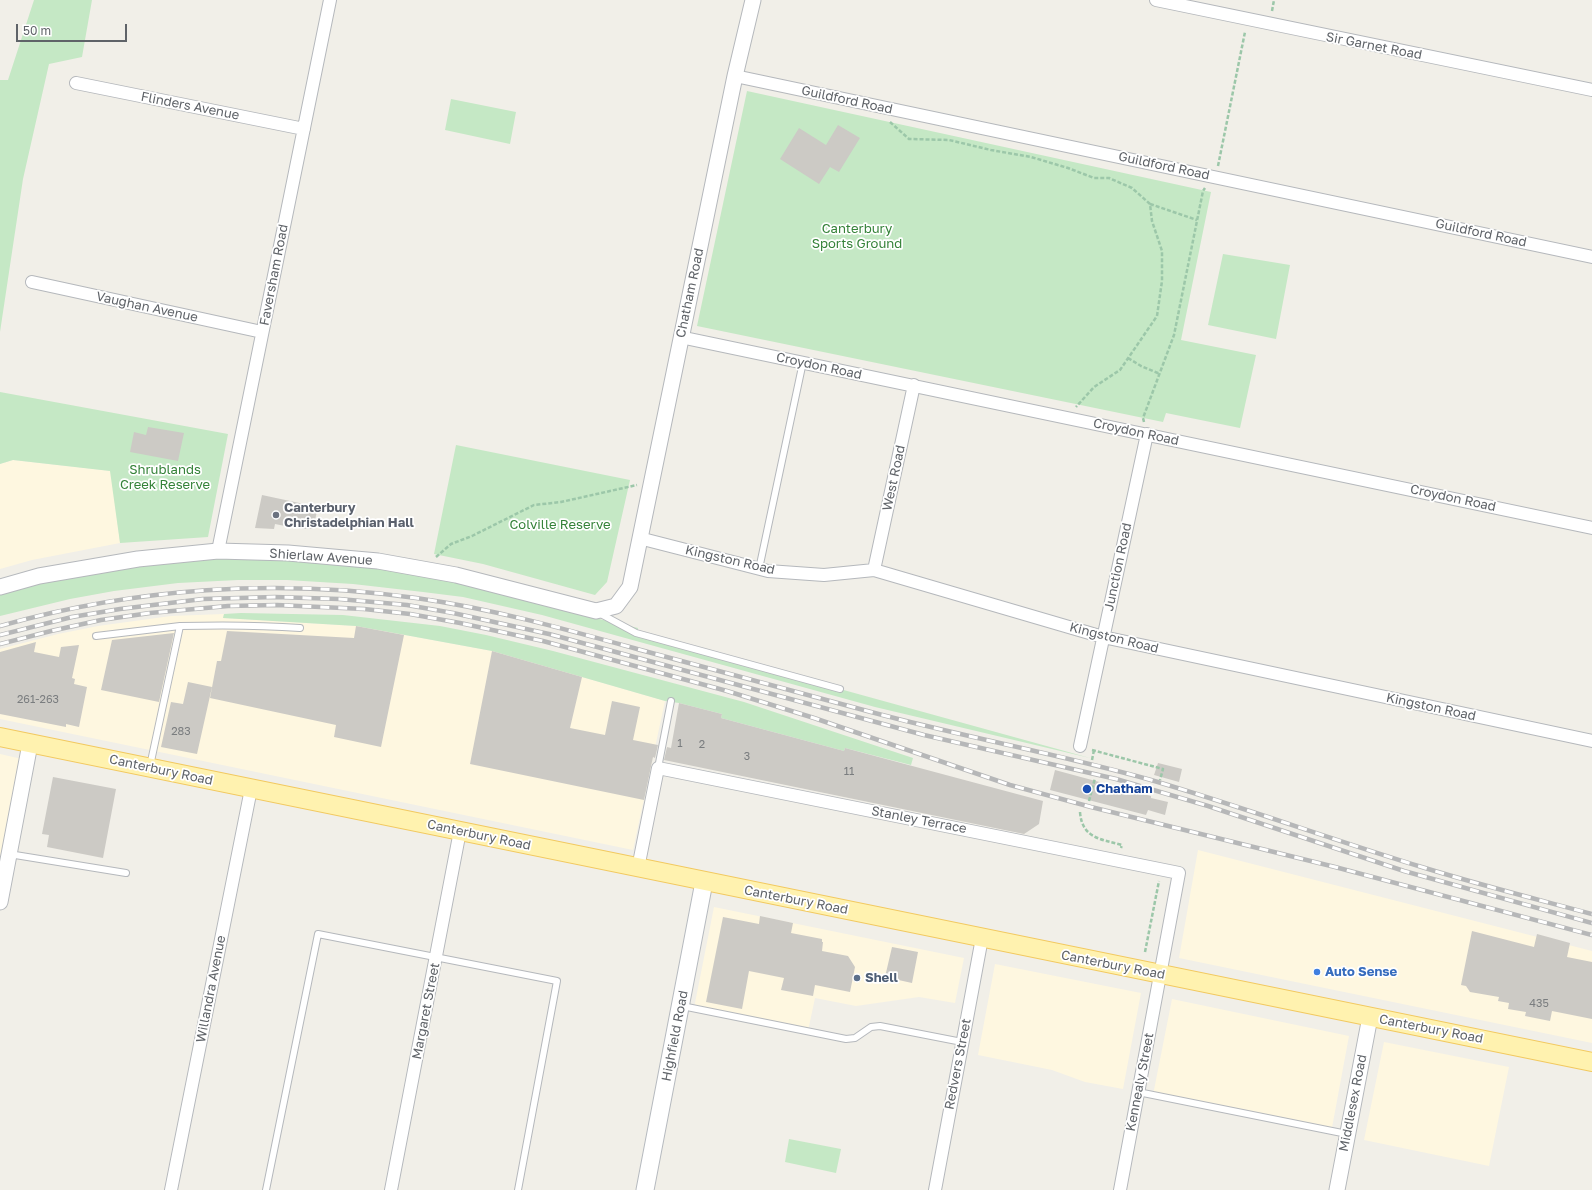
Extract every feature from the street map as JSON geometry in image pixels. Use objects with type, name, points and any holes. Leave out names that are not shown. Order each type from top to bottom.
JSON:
[{"type":"main road","name":"Canterbury Road","points":[[0,737],[704,882],[1592,1062]]},
{"type":"main road","name":"Highfield Road","points":[[645,1190],[704,882]]},
{"type":"street","name":"Faversham Road","points":[[218,551],[330,0]]},
{"type":"street","name":"Chatham Road","points":[[630,587],[680,337],[735,76],[753,0]]},
{"type":"street","name":"Sir Garnet Road","points":[[1156,0],[1592,90]]},
{"type":"street","name":"Guildford Road","points":[[735,76],[1592,257]]},
{"type":"street","name":"Flinders Avenue","points":[[76,83],[304,129]]},
{"type":"street","name":"Vaughan Avenue","points":[[32,282],[262,332]]},
{"type":"street","name":"Croydon Road","points":[[680,337],[1592,528]]},
{"type":"street","name":"West Road","points":[[874,570],[914,386]]},
{"type":"street","name":"Junction Road","points":[[1080,746],[1148,434]]},
{"type":"street","name":"Kingston Road","points":[[640,538],[768,571],[824,575],[874,570],[1103,637],[1592,741]]},
{"type":"street","name":"Shierlaw Avenue","points":[[0,587],[39,576],[138,559],[218,551],[296,554],[378,561],[456,575],[596,611],[616,606],[630,587]]},
{"type":"street","points":[[0,902],[30,744]]},
{"type":"street","points":[[638,868],[658,768]]},
{"type":"street","name":"Stanley Terrace","points":[[658,768],[1179,873],[1160,974]]},
{"type":"street","name":"Willandra Avenue","points":[[171,1190],[251,789]]},
{"type":"street","name":"Margaret Street","points":[[391,1190],[460,831]]},
{"type":"street","name":"Redvers Street","points":[[935,1190],[982,938]]},
{"type":"street","name":"Kennealy Street","points":[[1120,1190],[1160,974]]},
{"type":"street","name":"Middlesex Road","points":[[1337,1190],[1370,1017]]},
{"type":"lane","points":[[759,569],[803,362]]},
{"type":"lane","points":[[596,611],[636,633],[840,689]]},
{"type":"lane","points":[[96,636],[180,626],[211,625],[300,628]]},
{"type":"lane","points":[[149,768],[180,626]]},
{"type":"lane","points":[[658,768],[671,701]]},
{"type":"lane","points":[[9,854],[126,874]]},
{"type":"lane","points":[[266,1190],[318,934],[557,980],[518,1190]]},
{"type":"lane","points":[[681,1006],[846,1039],[855,1038],[871,1027],[880,1026],[962,1042]]},
{"type":"lane","points":[[1138,1092],[1347,1134]]},
{"type":"path","points":[[1148,434],[1143,418],[1174,335],[1198,220],[1202,191],[1216,177],[1248,19]]},
{"type":"path","points":[[869,104],[909,139],[949,140],[991,150],[1031,157],[1068,168],[1094,178],[1109,178],[1132,188],[1150,204],[1198,220]]},
{"type":"path","points":[[1066,417],[1094,387],[1120,370],[1157,316],[1162,282],[1162,251],[1152,221],[1150,204]]},
{"type":"path","points":[[1128,358],[1141,366],[1160,374]]},
{"type":"path","points":[[421,569],[451,544],[472,536],[517,512],[534,505],[561,502],[651,481]]},
{"type":"path","points":[[1092,760],[1094,750],[1163,769],[1160,780]]},
{"type":"path","points":[[1089,801],[1095,778]]},
{"type":"path","points":[[1080,812],[1081,822],[1091,835],[1122,845]]},
{"type":"path","points":[[1145,952],[1162,870]]},
{"type":"shaded area","points":[[13,460],[111,471],[120,543],[32,560],[0,569],[0,464]]},
{"type":"shaded area","points":[[224,614],[223,618],[356,626],[492,651],[665,701],[633,850],[0,719],[0,649],[58,634],[98,626],[171,616]]},
{"type":"shaded area","points":[[0,754],[22,759],[0,874]]},
{"type":"shaded area","points":[[1198,850],[1592,951],[1592,1043],[1179,958]]},
{"type":"shaded area","points":[[714,907],[964,958],[955,1003],[919,997],[856,1006],[815,998],[808,1031],[694,1008]]},
{"type":"shaded area","points":[[995,964],[1141,993],[1123,1089],[1085,1082],[1052,1070],[978,1055]]},
{"type":"shaded area","points":[[1172,999],[1349,1036],[1331,1133],[1153,1095]]},
{"type":"shaded area","points":[[1384,1042],[1509,1067],[1489,1166],[1364,1140]]},
{"type":"green space","points":[[34,0],[92,0],[82,57],[49,64],[23,179],[0,332],[0,80],[8,80]]},
{"type":"green space","name":"Canterbury Sports Ground","points":[[747,91],[1211,192],[1181,340],[1256,355],[1240,428],[1166,413],[1163,422],[697,326]]},
{"type":"green space","points":[[451,99],[516,112],[510,144],[445,130]]},
{"type":"green space","points":[[1223,254],[1290,265],[1276,339],[1208,325]]},
{"type":"green space","name":"Shrublands Creek Reserve","points":[[0,392],[228,434],[208,537],[120,543],[110,471],[13,460],[0,464]]},
{"type":"green space","name":"Colville Reserve","points":[[456,445],[630,480],[607,582],[595,595],[483,564],[434,554]]},
{"type":"green space","points":[[228,557],[286,560],[373,568],[430,576],[459,582],[537,604],[638,628],[637,633],[1090,758],[875,707],[542,615],[463,597],[353,584],[287,580],[238,580],[178,583],[114,591],[70,599],[0,616],[0,594],[24,587],[61,579],[130,568],[179,561]]},
{"type":"green space","points":[[224,614],[343,615],[440,626],[486,635],[553,651],[744,702],[913,758],[911,765],[845,748],[844,751],[721,718],[722,714],[665,701],[492,651],[356,626],[223,618]]},
{"type":"green space","points":[[789,1139],[841,1149],[836,1173],[785,1162]]},
{"type":"building","points":[[838,125],[860,138],[839,172],[830,167],[819,184],[780,159],[799,128],[826,145]]},
{"type":"building","points":[[148,427],[184,433],[178,461],[130,452],[134,432],[146,435]]},
{"type":"building","points":[[262,495],[318,507],[313,529],[300,529],[275,524],[274,529],[255,528]]},
{"type":"building","points":[[356,626],[404,635],[381,747],[334,737],[336,725],[210,698],[217,661],[221,661],[227,631],[354,638]]},
{"type":"building","points":[[174,633],[159,702],[101,690],[112,640]]},
{"type":"building","points":[[36,642],[34,652],[59,657],[61,647],[79,645],[72,678],[75,679],[74,684],[87,687],[79,727],[66,724],[66,727],[0,714],[0,652]]},
{"type":"building","points":[[492,651],[582,677],[570,728],[605,735],[612,701],[640,707],[633,740],[658,745],[655,758],[653,757],[644,800],[470,764]]},
{"type":"building","points":[[188,682],[212,687],[197,754],[161,747],[171,702],[183,704]]},
{"type":"building","points":[[679,703],[722,714],[721,718],[844,751],[845,748],[1043,801],[1039,824],[1024,834],[664,760],[667,747],[671,748]]},
{"type":"building","points":[[1158,763],[1182,769],[1179,782],[1154,775]]},
{"type":"building","points":[[1055,770],[1168,802],[1165,815],[1148,810],[1146,815],[1050,790]]},
{"type":"building","points":[[53,777],[116,789],[103,858],[47,847],[49,835],[42,834]]},
{"type":"building","points":[[760,916],[793,923],[791,933],[822,939],[822,951],[848,956],[855,967],[850,992],[815,985],[813,996],[781,990],[784,978],[749,971],[742,1009],[706,1002],[723,917],[759,924]]},
{"type":"building","points":[[1472,931],[1534,947],[1537,934],[1570,943],[1567,957],[1592,962],[1592,1019],[1552,1011],[1550,1021],[1525,1016],[1526,1012],[1508,1009],[1509,1003],[1498,1001],[1499,997],[1470,992],[1466,986],[1461,985]]},
{"type":"building","points":[[892,947],[918,952],[912,983],[885,977]]},
{"type":"railway","points":[[0,626],[51,613],[102,603],[154,595],[206,590],[259,588],[364,592],[416,598],[475,608],[591,636],[941,730],[1082,762],[1151,780],[1425,868],[1592,914]]},
{"type":"railway","points":[[0,635],[72,617],[120,609],[203,599],[275,597],[339,599],[407,605],[453,613],[549,634],[924,735],[1116,779],[1208,806],[1404,871],[1592,923]]},
{"type":"railway","points":[[0,644],[101,620],[150,613],[228,606],[277,605],[364,609],[410,614],[460,623],[543,641],[727,691],[814,718],[1010,785],[1091,807],[1335,867],[1592,935]]},
{"type":"place","name":"Canterbury Christadelphian Hall","points":[[276,515]]},
{"type":"place","name":"Chatham","points":[[1087,789]]},
{"type":"place","name":"Auto Sense","points":[[1317,972]]},
{"type":"place","name":"Shell","points":[[857,978]]}]
